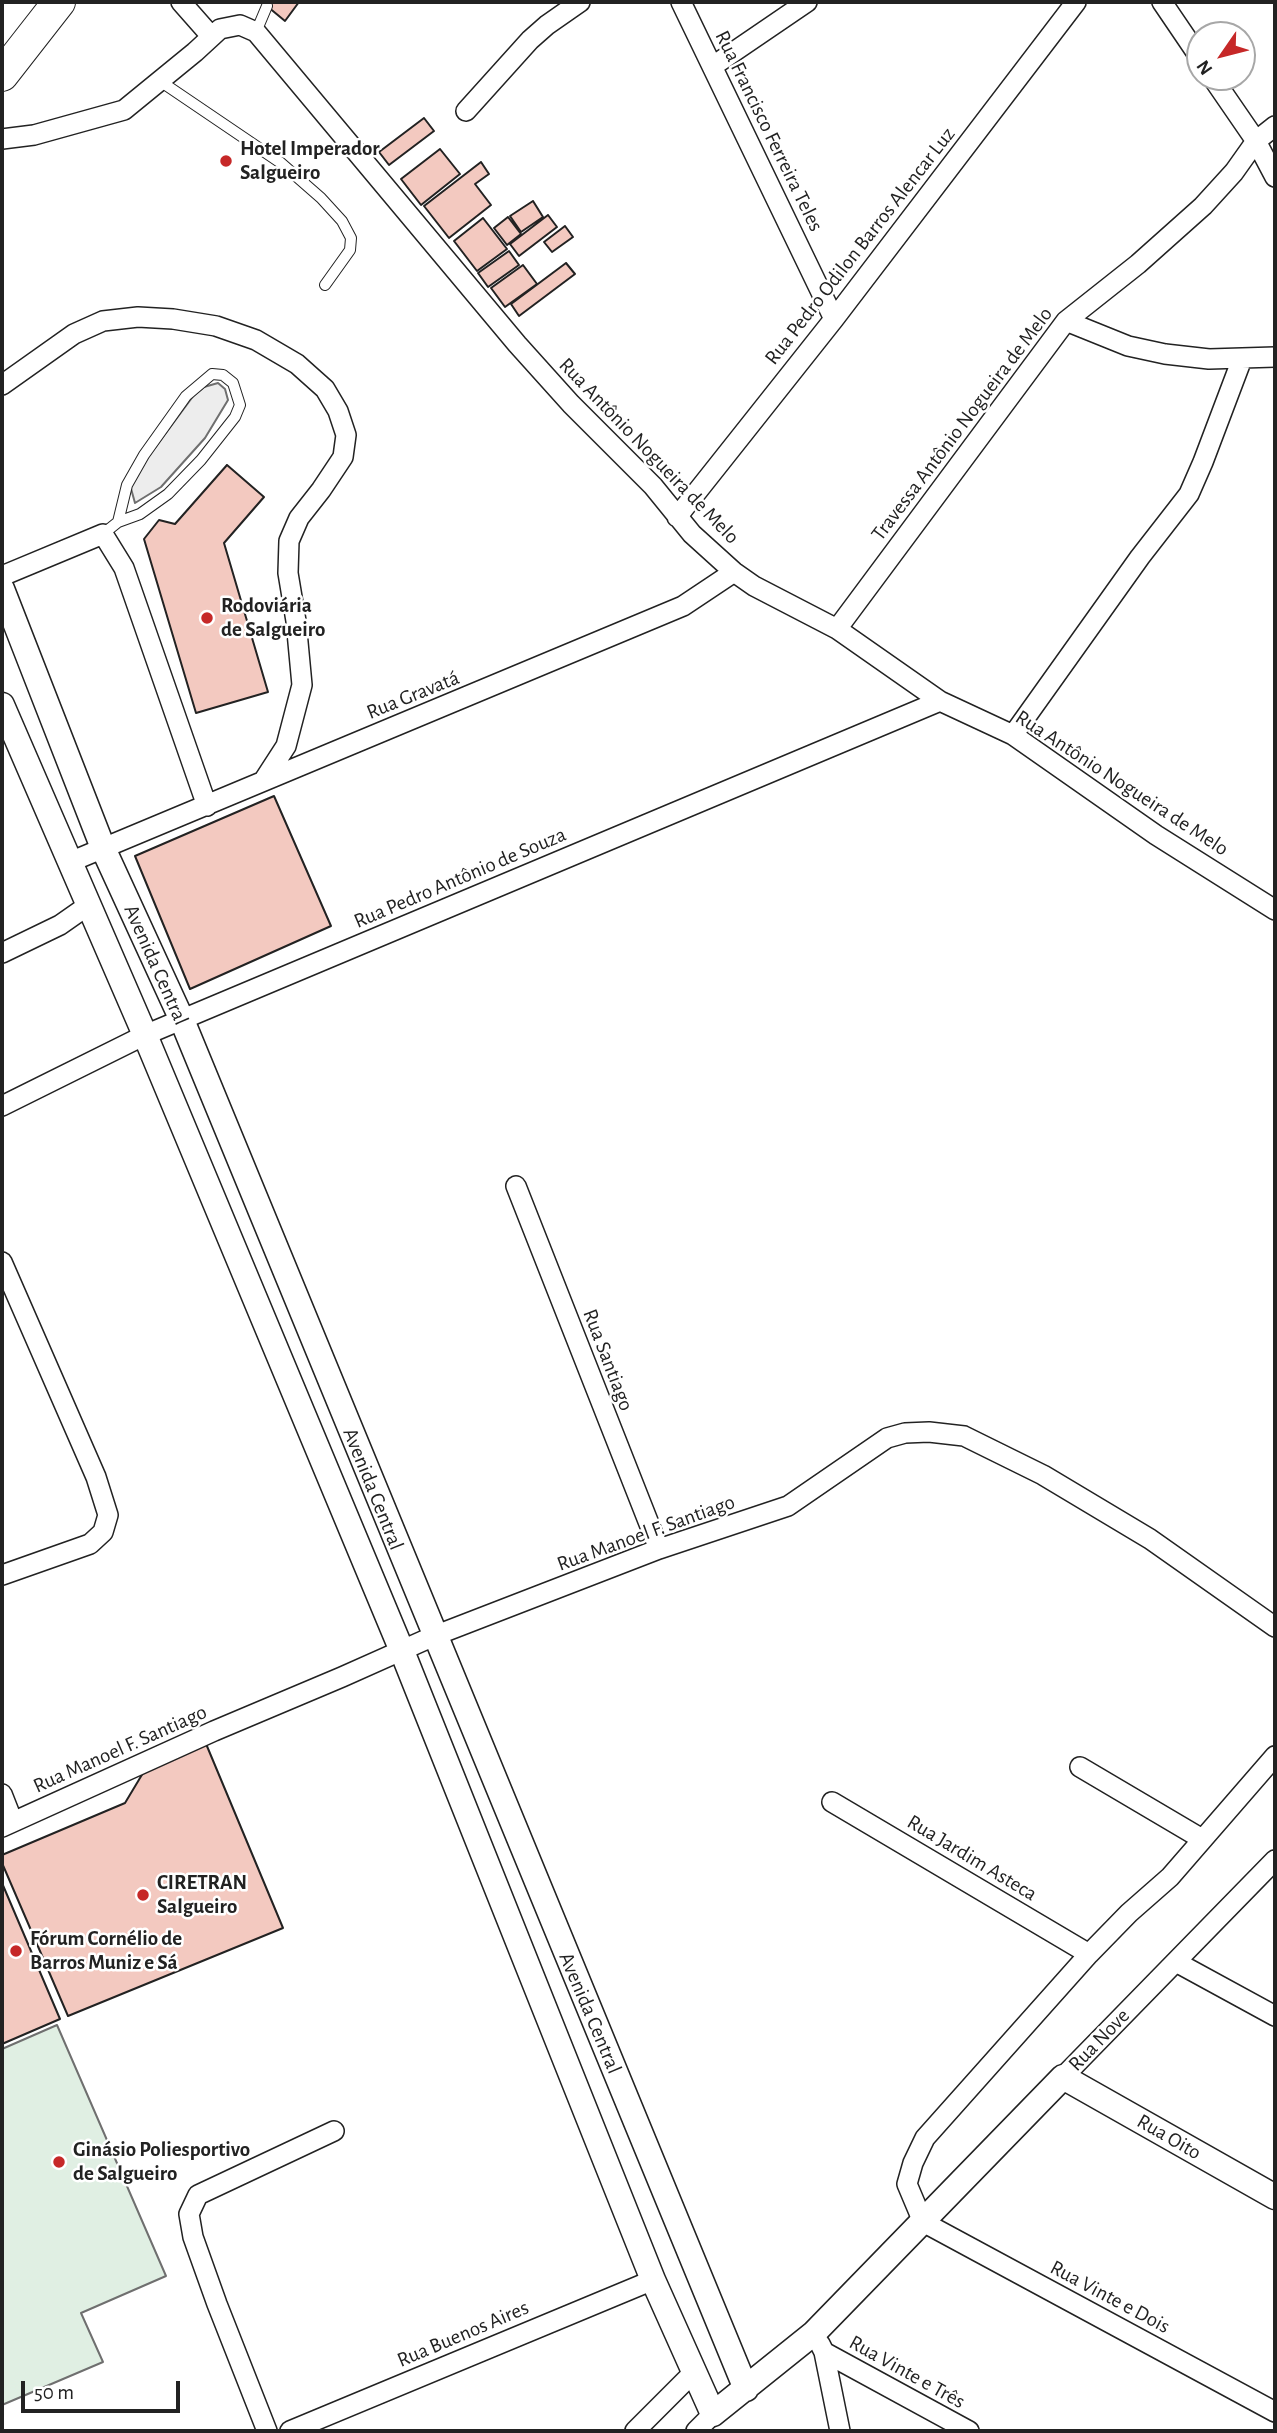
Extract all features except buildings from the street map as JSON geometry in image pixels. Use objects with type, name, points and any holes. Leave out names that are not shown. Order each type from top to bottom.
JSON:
[{"type":"highway","points":[[2,75],[59,2]]},
{"type":"street","points":[[181,2],[211,36]]},
{"type":"street","points":[[466,111],[530,40],[580,2]]},
{"type":"street","name":"Rua Francisco Ferreira Teles","points":[[681,2],[834,319]]},
{"type":"street","points":[[712,66],[807,2]]},
{"type":"street","name":"Rua Pedro Odilon Barros Alencar Luz","points":[[677,517],[834,319],[1076,2]]},
{"type":"street","points":[[1162,2],[1186,37]]},
{"type":"street","points":[[2,139],[34,135],[124,110],[211,36],[230,25],[240,25],[256,32]]},
{"type":"street","name":"Rua Antônio Nogueira de Melo","points":[[256,32],[517,344],[571,404],[653,486],[692,534],[734,572],[754,586],[836,629],[940,701],[1013,736],[1156,835],[1275,910]]},
{"type":"street","points":[[1222,91],[1256,141],[1275,177]]},
{"type":"street","name":"Travessa Antônio Nogueira de Melo","points":[[836,629],[1066,321],[1138,264],[1203,206],[1234,172],[1256,141],[1275,126]]},
{"type":"street","points":[[2,385],[74,334],[103,321],[138,317],[216,326],[256,340],[297,364],[325,389],[338,411],[346,435],[343,457],[299,518],[289,541],[288,573],[302,685],[286,746],[264,780]]},
{"type":"street","points":[[1066,321],[1128,346],[1166,354],[1241,359],[1275,357]]},
{"type":"street","points":[[1013,736],[1132,568],[1189,494],[1241,359]]},
{"type":"street","points":[[2,576],[111,528],[207,806]]},
{"type":"street","name":"Rua Gravatá","points":[[70,862],[683,606],[734,572]]},
{"type":"street","name":"Avenida Central","points":[[2,589],[103,848],[182,1020],[433,1636],[746,2389]]},
{"type":"street","name":"Rua Pedro Antônio de Souza","points":[[2,1106],[145,1035],[940,701]]},
{"type":"street","name":"Avenida Central","points":[[2,705],[90,904],[402,1651],[653,2280],[694,2372],[705,2422]]},
{"type":"street","points":[[2,953],[60,925],[90,904]]},
{"type":"street","name":"Rua Santiago","points":[[516,1186],[659,1549]]},
{"type":"street","points":[[2,1262],[96,1477],[107,1515],[103,1532],[90,1544],[2,1575]]},
{"type":"street","name":"Rua Manoel F. Santiago","points":[[7,1825],[433,1636],[659,1549],[788,1506],[887,1438],[905,1433],[929,1432],[964,1436],[1043,1475],[1150,1539],[1275,1627]]},
{"type":"street","points":[[923,2222],[906,2184],[925,2138],[1090,1954],[1129,1913],[1170,1877],[1275,1756]]},
{"type":"street","points":[[1080,1767],[1202,1839]]},
{"type":"street","points":[[2,1794],[7,1825]]},
{"type":"street","name":"Rua Jardim Asteca","points":[[832,1802],[1090,1954]]},
{"type":"street","name":"Rua Nove","points":[[705,2422],[746,2389],[819,2343],[923,2222],[1275,1860]]},
{"type":"street","points":[[1176,1962],[1275,2016]]},
{"type":"street","name":"Rua Oito","points":[[1063,2077],[1275,2197]]},
{"type":"street","points":[[267,2431],[209,2282],[193,2237],[189,2214],[198,2195],[334,2131]]},
{"type":"street","name":"Rua Vinte e Dois","points":[[923,2222],[1275,2412]]},
{"type":"street","name":"Rua Buenos Aires","points":[[290,2431],[653,2280]]},
{"type":"street","points":[[819,2343],[840,2431]]},
{"type":"street","name":"Rua Vinte e Três","points":[[819,2343],[969,2431]]},
{"type":"street","points":[[635,2431],[694,2372]]},
{"type":"lane","points":[[256,32],[267,6]]},
{"type":"lane","points":[[160,81],[281,163],[321,198],[342,221],[351,238],[350,250],[325,285]]},
{"type":"lane","points":[[212,374],[223,375],[233,383],[240,405],[219,439],[169,494],[140,514],[111,528],[127,485],[186,397],[212,374]]},
{"type":"green space","name":"Ginásio Poliesportivo de Salgueiro","points":[[57,2025],[166,2276],[81,2313],[103,2362],[2,2405],[2,2049]]},
{"type":"shaded area","points":[[218,383],[225,389],[228,400],[205,438],[161,487],[135,503],[130,485],[137,472],[194,395],[204,387]]},
{"type":"place","name":"Hotel Imperador Salgueiro","points":[[226,161]]},
{"type":"place","name":"Rodoviária de Salgueiro","points":[[207,618]]},
{"type":"place","name":"CIRETRAN Salgueiro","points":[[143,1895]]},
{"type":"place","name":"Fórum Cornélio de Barros Muniz e Sá","points":[[16,1951]]},
{"type":"place","name":"Ginásio Poliesportivo de Salgueiro","points":[[59,2162]]}]
